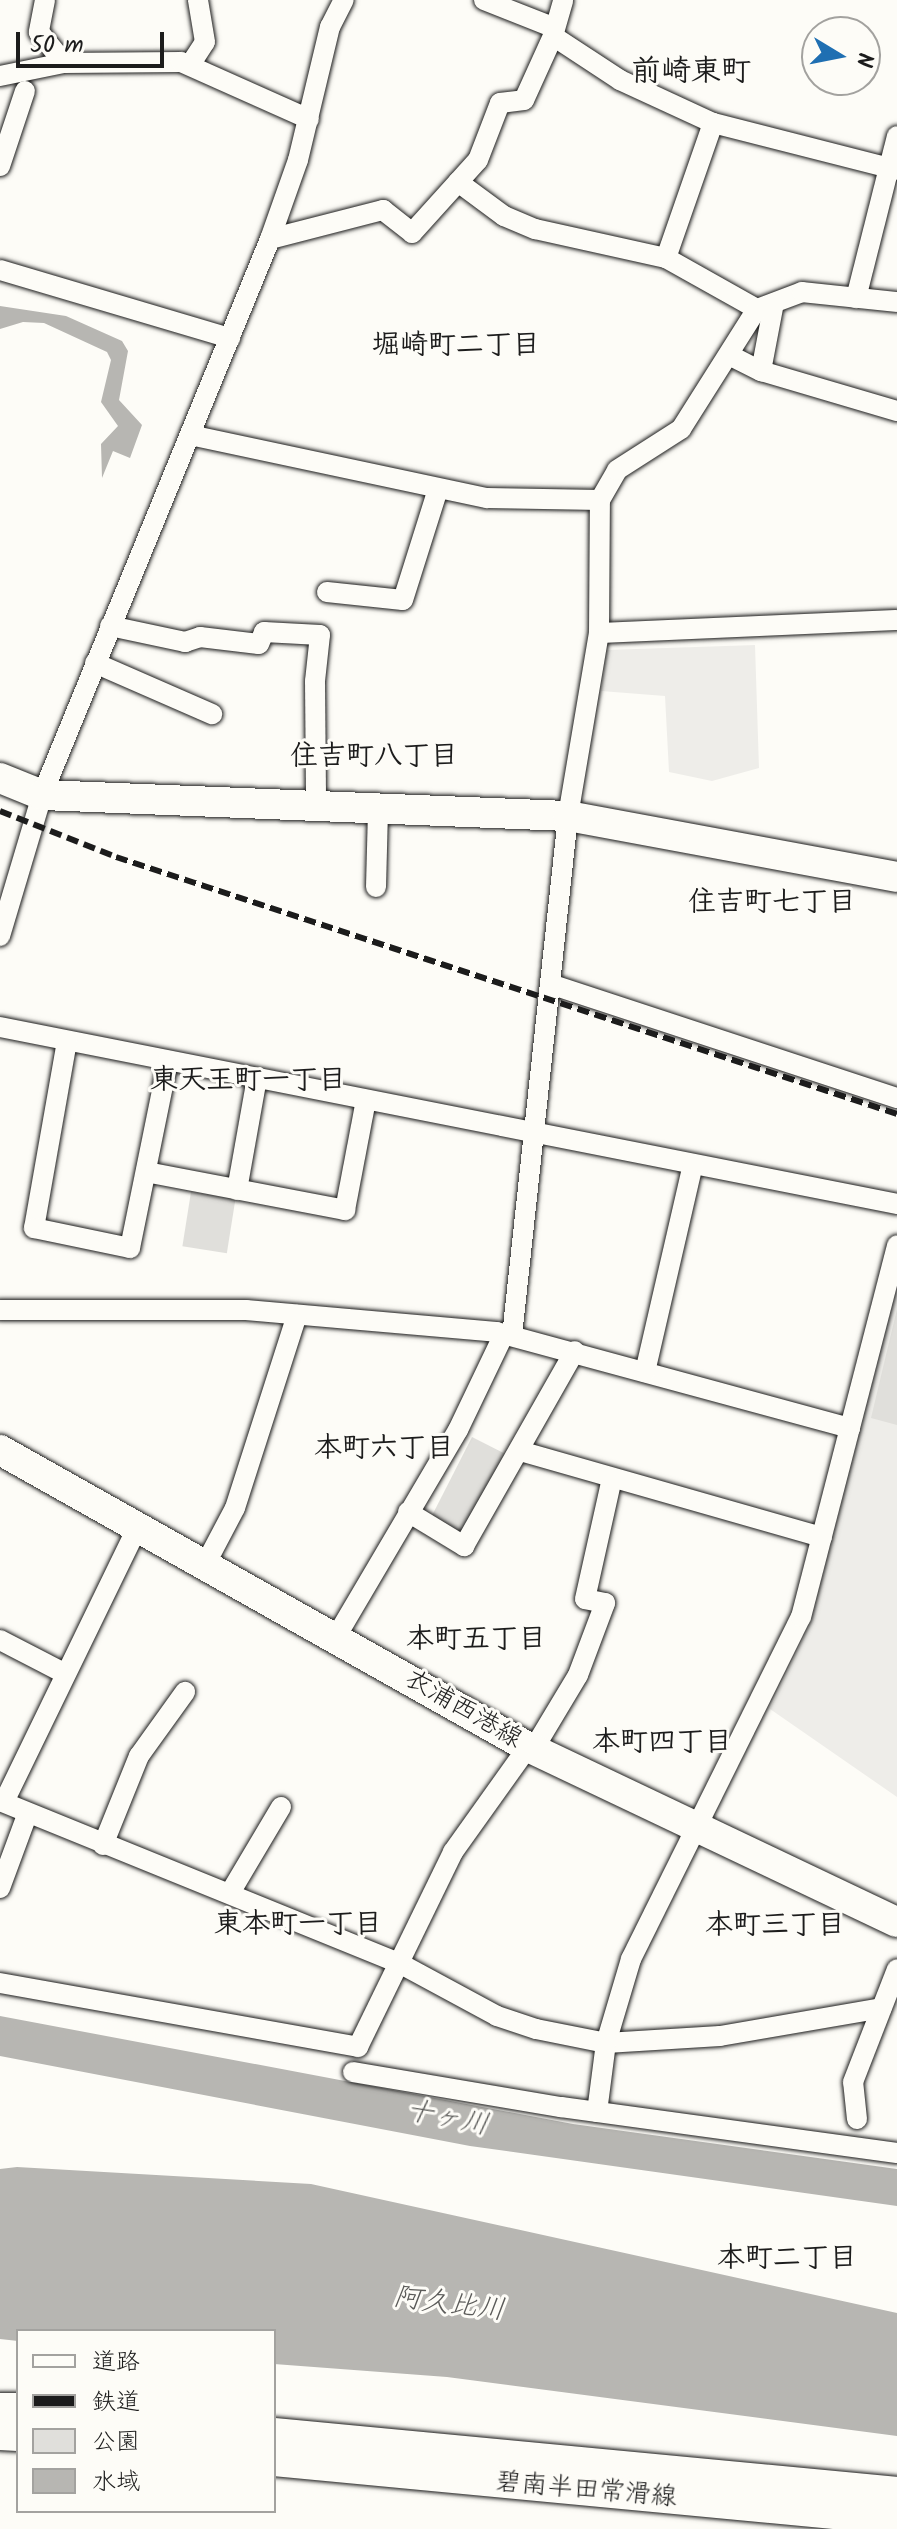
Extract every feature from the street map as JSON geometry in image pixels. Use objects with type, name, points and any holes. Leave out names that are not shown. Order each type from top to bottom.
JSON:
[{"type":"main road","points":[[0,778],[42,795],[568,816],[897,877]]},
{"type":"main road","name":"衣浦西港線","points":[[0,1450],[139,1524],[530,1749],[696,1830],[897,1922]]},
{"type":"main road","name":"碧南半田常滑線","points":[[276,2433],[897,2492]]},
{"type":"main road","name":"碧南半田常滑線","points":[[276,2461],[897,2520]]},
{"type":"street","points":[[45,0],[39,32],[64,63]]},
{"type":"street","points":[[0,936],[42,795],[270,239],[309,119],[330,27],[344,0]]},
{"type":"street","points":[[484,0],[554,32],[620,80],[713,123],[892,169]]},
{"type":"street","points":[[270,239],[383,210],[412,233],[478,160],[500,103],[524,100],[554,32],[563,0]]},
{"type":"street","points":[[190,65],[205,42],[199,1]]},
{"type":"street","points":[[0,76],[64,63],[123,60],[190,65],[309,119]]},
{"type":"street","points":[[0,166],[25,91]]},
{"type":"street","points":[[666,258],[713,123]]},
{"type":"street","points":[[856,298],[892,169],[897,136]]},
{"type":"street","points":[[458,182],[504,216],[535,229],[666,258],[766,306]]},
{"type":"street","points":[[0,270],[230,338]]},
{"type":"street","points":[[336,1637],[458,1430],[508,1335],[568,816],[599,633],[600,500],[617,470],[681,429],[766,306],[802,292],[897,302]]},
{"type":"street","points":[[761,371],[766,306]]},
{"type":"street","points":[[731,356],[761,371],[897,411]]},
{"type":"street","points":[[190,435],[438,489],[514,500],[600,500]]},
{"type":"street","points":[[327,592],[403,600],[438,489]]},
{"type":"street","points":[[599,633],[897,620]]},
{"type":"street","points":[[110,626],[185,642],[200,637],[259,644],[264,632],[320,635],[315,681],[316,806]]},
{"type":"street","points":[[95,663],[212,714]]},
{"type":"street","points":[[376,887],[378,808]]},
{"type":"street","points":[[550,984],[897,1098]]},
{"type":"street","points":[[0,1027],[897,1204]]},
{"type":"street","points":[[67,1041],[34,1228],[130,1248],[168,1061]]},
{"type":"street","points":[[237,1190],[257,1078]]},
{"type":"street","points":[[146,1172],[345,1210],[366,1100]]},
{"type":"street","points":[[645,1372],[693,1164]]},
{"type":"street","points":[[597,2112],[606,2043],[631,1959],[801,1617],[897,1245]]},
{"type":"street","points":[[0,1310],[246,1310],[508,1335],[850,1428]]},
{"type":"street","points":[[206,1563],[235,1508],[297,1315]]},
{"type":"street","points":[[408,1512],[464,1546],[575,1351]]},
{"type":"street","points":[[520,1451],[822,1537]]},
{"type":"street","points":[[0,1983],[358,2047],[453,1852],[530,1749],[578,1675],[605,1603],[585,1599],[612,1478]]},
{"type":"street","points":[[139,1524],[2,1802],[27,1815],[230,1893],[399,1963],[497,2016],[606,2043],[720,2036],[882,2008]]},
{"type":"street","points":[[0,1640],[64,1673]]},
{"type":"street","points":[[103,1845],[139,1756],[185,1692]]},
{"type":"street","points":[[230,1893],[281,1807]]},
{"type":"street","points":[[0,1888],[27,1815]]},
{"type":"street","points":[[857,2119],[853,2082],[897,1969]]},
{"type":"street","points":[[353,2072],[597,2112],[897,2153]]},
{"type":"shaded area","points":[[755,645],[759,768],[712,781],[669,772],[665,696],[601,691],[607,650]]},
{"type":"shaded area","points":[[897,1288],[897,1797],[770,1709],[811,1622]]},
{"type":"green space","points":[[191,1192],[235,1199],[227,1253],[182,1246]]},
{"type":"green space","points":[[897,1309],[897,1425],[871,1418]]},
{"type":"green space","points":[[472,1437],[511,1457],[470,1537],[431,1517]]},
{"type":"water","points":[[0,306],[66,316],[122,341],[128,351],[119,400],[142,425],[130,458],[113,451],[102,478],[101,444],[118,426],[101,402],[111,360],[107,352],[44,323],[23,322],[0,329]]},
{"type":"water","name":"十ヶ川","points":[[0,2016],[573,2124],[897,2169],[897,2206],[470,2146],[0,2056]]},
{"type":"water","name":"阿久比川","points":[[17,2167],[311,2184],[897,2313],[897,2436],[447,2377],[276,2364],[276,2329],[16,2329],[16,2341],[0,2339],[0,2169]]},
{"type":"railway","points":[[0,811],[116,857],[897,1114]]},
{"type":"district","name":"前崎東町","points":[[691,72]]},
{"type":"district","name":"堀崎町二丁目","points":[[456,346]]},
{"type":"district","name":"住吉町八丁目","points":[[374,757]]},
{"type":"district","name":"住吉町七丁目","points":[[772,903]]},
{"type":"district","name":"東天王町一丁目","points":[[248,1081]]},
{"type":"district","name":"本町六丁目","points":[[384,1449]]},
{"type":"district","name":"本町五丁目","points":[[476,1640]]},
{"type":"district","name":"本町四丁目","points":[[662,1743]]},
{"type":"district","name":"東本町一丁目","points":[[298,1925]]},
{"type":"district","name":"本町三丁目","points":[[775,1926]]},
{"type":"district","name":"本町二丁目","points":[[787,2259]]}]
